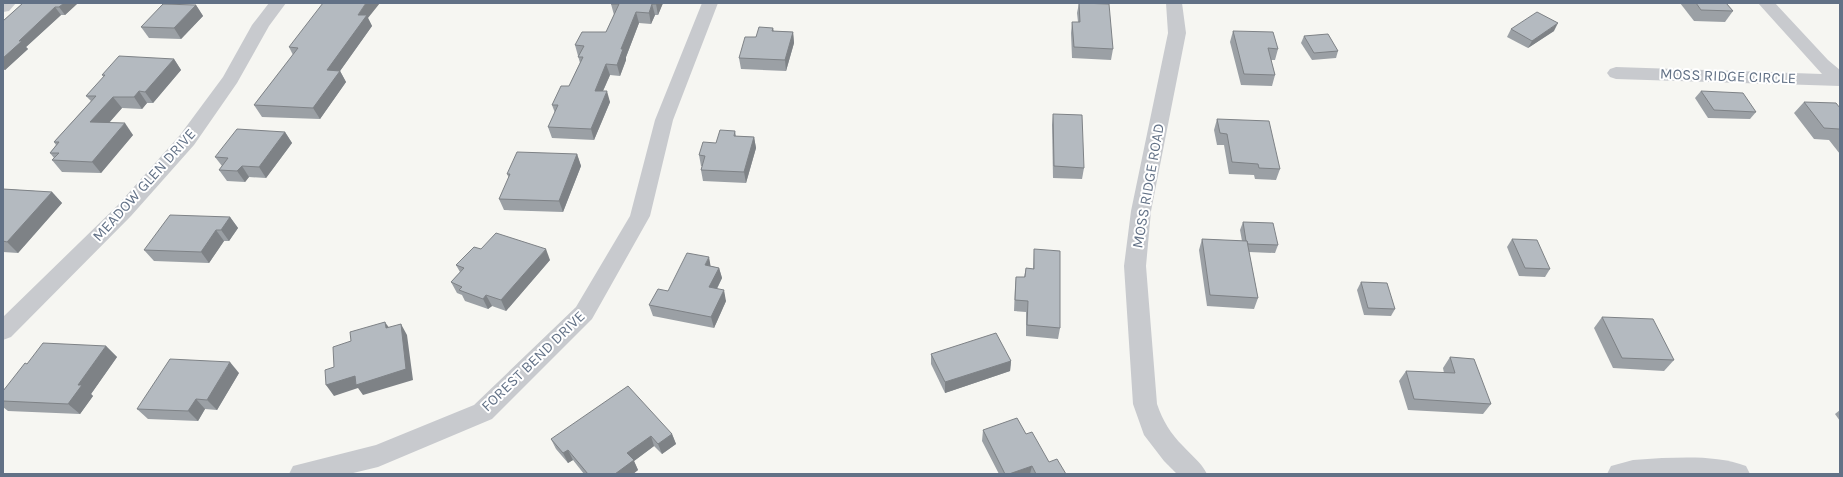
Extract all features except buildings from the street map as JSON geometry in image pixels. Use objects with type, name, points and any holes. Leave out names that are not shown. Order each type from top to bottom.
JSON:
[{"type":"street","points":[[3,8],[8,3]]},
{"type":"street","name":"MEADOW GLEN DRIVE","points":[[3,331],[124,211],[188,140],[231,79],[261,25],[278,3]]},
{"type":"street","name":"FOREST BEND DRIVE","points":[[302,474],[378,456],[483,412],[584,313],[640,216],[664,120],[710,3]]},
{"type":"street","name":"MOSS RIDGE ROAD","points":[[1174,3],[1177,33],[1141,211],[1135,266],[1145,404],[1153,427],[1173,453],[1194,474]]},
{"type":"street","points":[[1766,3],[1822,64],[1840,80]]},
{"type":"street","name":"MOSS RIDGE CIRCLE","points":[[1616,73],[1840,80]]},
{"type":"street","points":[[1620,474],[1639,470],[1687,470],[1737,474]]}]
